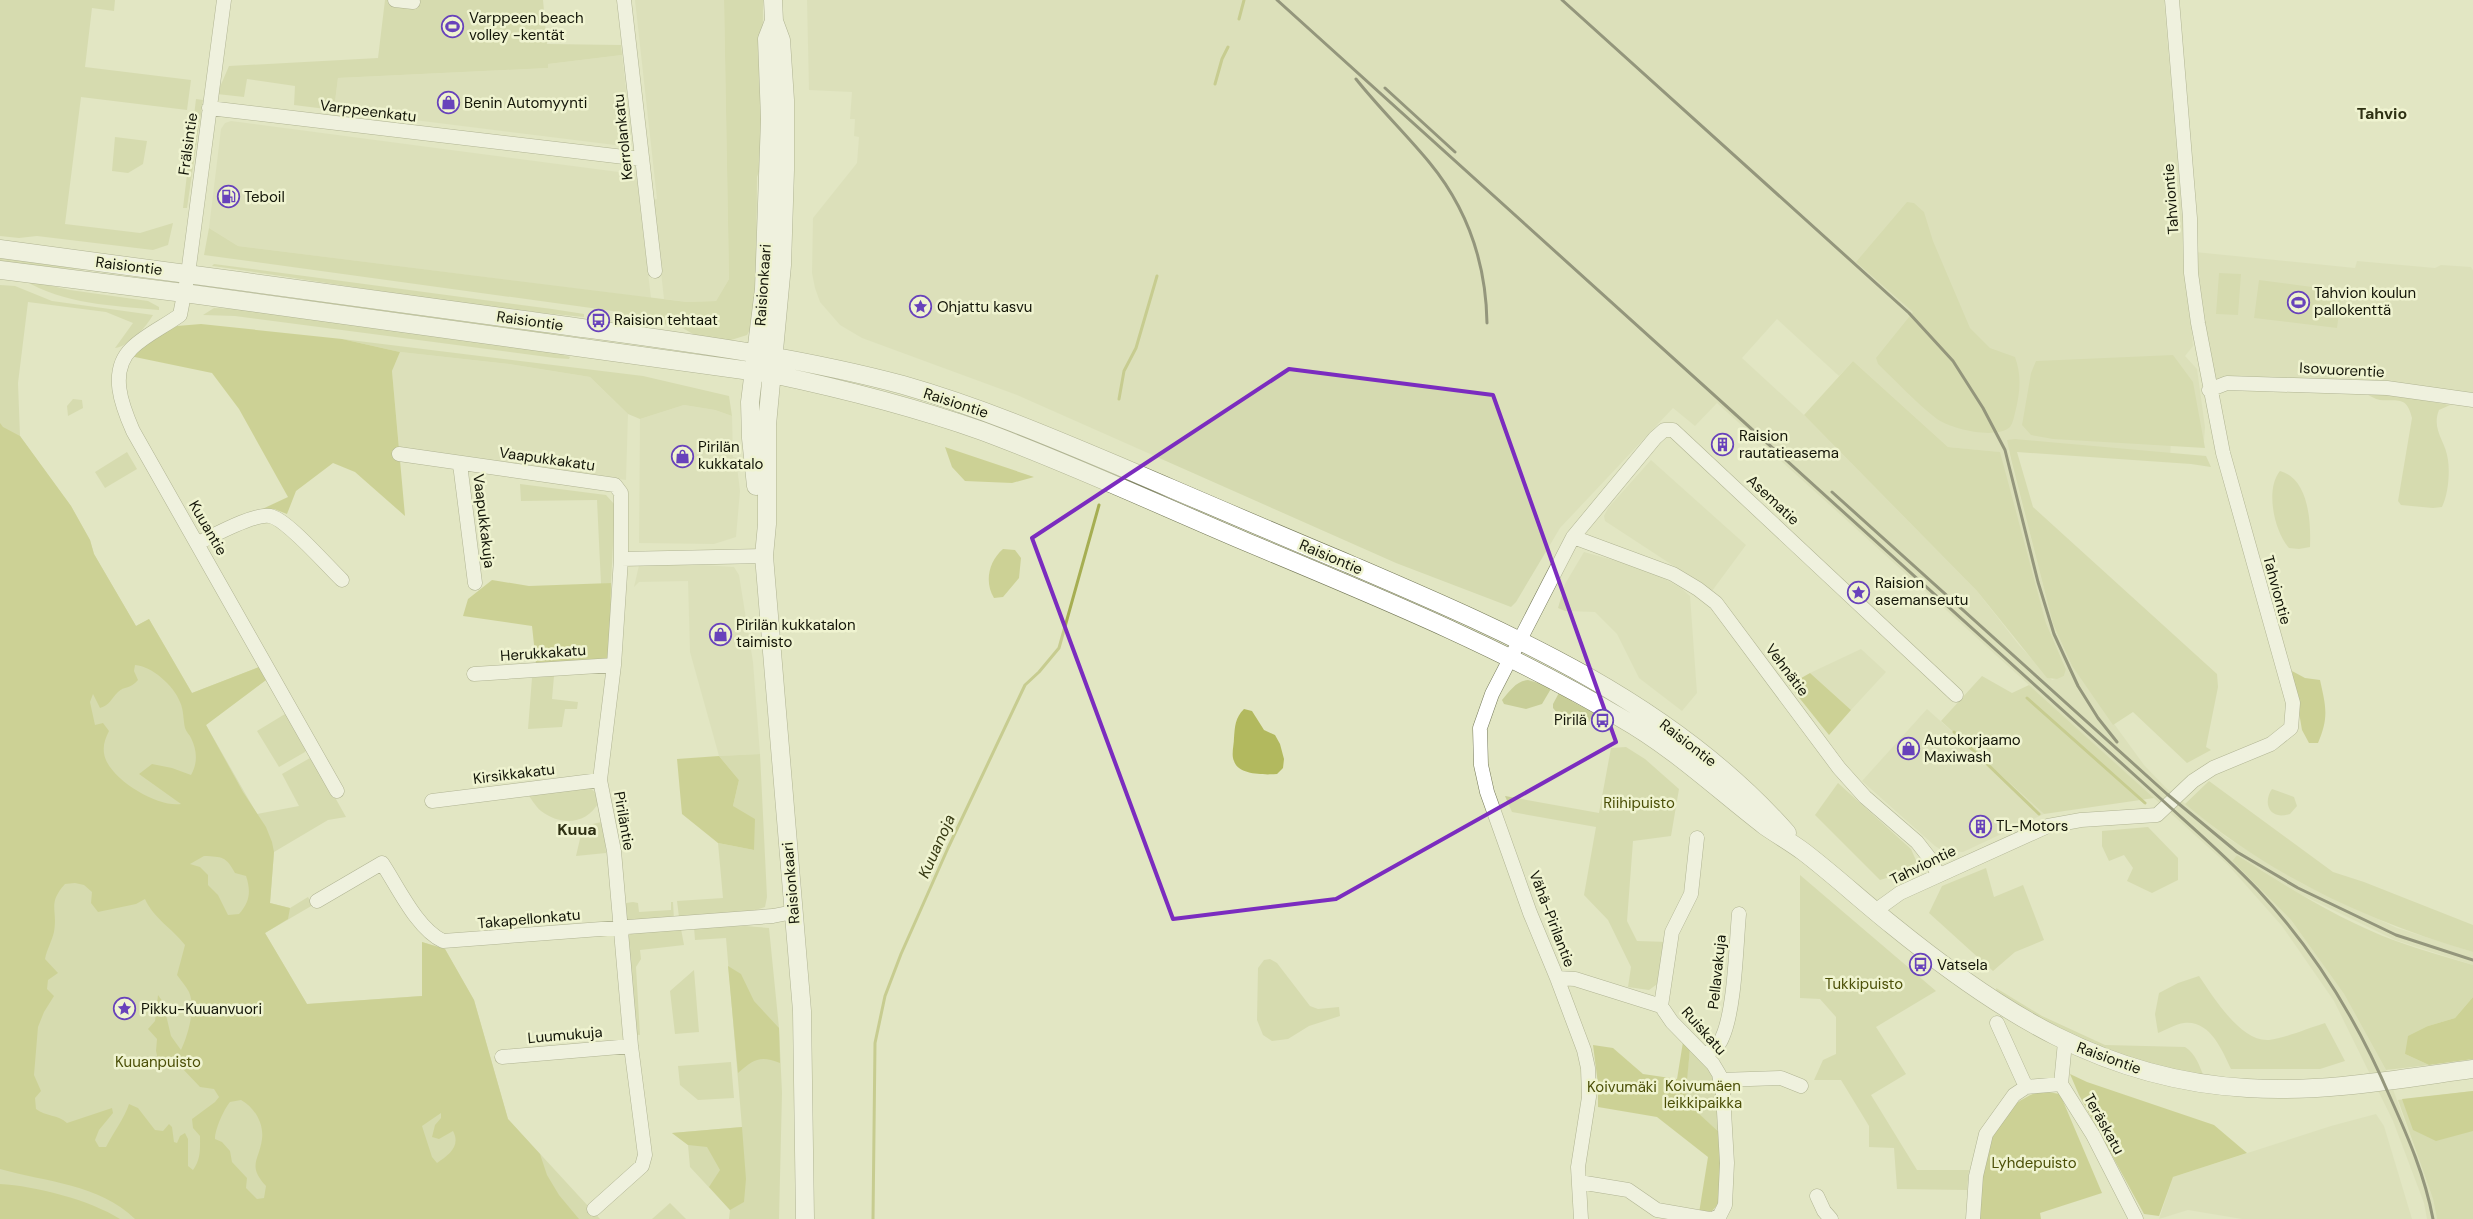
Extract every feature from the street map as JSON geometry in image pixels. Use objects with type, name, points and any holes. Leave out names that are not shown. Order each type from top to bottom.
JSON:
[{"type":"main road","name":"Raisionkaari","points":[[764,552],[767,524],[766,453],[782,265],[785,118],[781,40],[774,20],[773,0]]},
{"type":"main road","name":"Raisionkaari","points":[[774,20],[768,39],[770,119],[764,289],[750,402],[751,438],[759,523],[764,552],[802,1011],[805,1219]]},
{"type":"main road","name":"Raisiontie","points":[[0,249],[774,355],[907,386],[986,412],[1412,591],[1520,640],[1628,700],[1683,737],[1743,786],[1804,852]]},
{"type":"main road","name":"Raisiontie","points":[[0,270],[184,292],[772,374],[914,409],[982,431],[1439,623],[1512,658],[1628,722],[1676,754],[1764,825],[1804,852],[1875,911],[1981,993],[2028,1023],[2066,1042],[2156,1075],[2247,1088],[2335,1086],[2473,1069]]},
{"type":"street","name":"Frälsintie","points":[[184,292],[188,274],[224,0]]},
{"type":"street","points":[[395,0],[413,2]]},
{"type":"street","name":"Kerrolankatu","points":[[624,0],[655,271]]},
{"type":"street","name":"Tahviontie","points":[[1875,911],[1900,893],[2048,826],[2081,820],[2157,815],[2192,781],[2213,768],[2271,744],[2291,728],[2293,703],[2226,462],[2209,390],[2191,273],[2190,218],[2172,0]]},
{"type":"street","name":"Varppeenkatu","points":[[209,108],[641,160]]},
{"type":"street","name":"Kuuantie","points":[[184,292],[180,315],[132,347],[124,356],[119,384],[126,416],[133,432],[198,543],[337,791]]},
{"type":"street","name":"Isovuorentie","points":[[2209,390],[2227,383],[2358,386],[2473,400]]},
{"type":"street","name":"Asematie","points":[[1520,640],[1573,537],[1655,438],[1664,430],[1673,430],[1956,695]]},
{"type":"street","name":"Vaapukkakatu","points":[[400,454],[460,464],[615,484],[621,493],[621,559]]},
{"type":"street","name":"Vaapukkakuja","points":[[460,464],[475,583]]},
{"type":"street","points":[[198,543],[258,517],[270,516],[283,522],[342,580]]},
{"type":"street","name":"Vehnätie","points":[[1573,537],[1673,574],[1698,589],[1716,603],[1839,768],[1865,797],[1917,842],[1938,875]]},
{"type":"street","points":[[621,559],[764,552]]},
{"type":"street","name":"Piriläntie","points":[[594,1209],[642,1166],[644,1161],[631,1046],[614,851],[600,780],[614,665],[621,559]]},
{"type":"street","name":"Vähä-Pirilantie","points":[[1520,640],[1484,713],[1480,728],[1481,766],[1487,792],[1530,913],[1584,1050],[1588,1068],[1589,1097],[1579,1156],[1581,1219]]},
{"type":"street","name":"Herukkakatu","points":[[474,674],[614,665]]},
{"type":"street","name":"Kirsikkakatu","points":[[432,801],[600,780]]},
{"type":"street","points":[[1661,1006],[1672,932],[1691,894],[1697,838]]},
{"type":"street","name":"Takapellonkatu","points":[[317,901],[382,863],[423,926],[433,936],[443,942],[773,916],[793,912]]},
{"type":"street","name":"Pellavakuja","points":[[1706,1054],[1722,1039],[1728,1019],[1739,914]]},
{"type":"street","name":"Ruiskatu","points":[[1557,978],[1575,979],[1661,1006],[1672,1022],[1706,1054],[1720,1080],[1723,1094],[1727,1163],[1725,1205],[1714,1218]]},
{"type":"street","points":[[1997,1023],[2026,1087]]},
{"type":"street","points":[[1973,1219],[1976,1176],[1982,1143],[2006,1104],[2014,1095],[2026,1087],[2061,1084],[2066,1042]]},
{"type":"street","name":"Luumukuja","points":[[502,1057],[631,1046]]},
{"type":"street","points":[[1720,1080],[1781,1078],[1801,1086]]},
{"type":"street","name":"Teräskatu","points":[[2061,1084],[2088,1128],[2136,1219]]},
{"type":"street","points":[[1579,1182],[1628,1190],[1657,1210],[1714,1218]]},
{"type":"street","points":[[1817,1196],[1824,1211],[1831,1219]]},
{"type":"highlighted area","points":[[1289,369],[1493,395],[1616,742],[1336,899],[1173,919],[1032,538]]},
{"type":"shaded area","points":[[635,0],[724,0],[729,279],[716,301],[687,302],[664,299],[653,200],[657,199]]},
{"type":"shaded area","points":[[807,0],[2164,0],[2193,346],[2185,356],[2197,369],[2205,427],[2204,441],[2200,443],[2171,441],[2170,457],[2022,445],[2008,450],[2053,624],[2072,666],[2144,765],[2166,788],[2226,837],[2303,884],[2397,928],[2473,952],[2473,965],[2395,940],[2300,894],[2237,855],[2232,861],[2291,920],[2344,994],[2386,1070],[2433,1199],[2437,1219],[2427,1219],[2424,1203],[2393,1121],[2334,1001],[2282,926],[2228,865],[1717,403],[1695,426],[1673,408],[1560,528],[1516,602],[1511,607],[1396,563],[1017,395],[862,338],[840,325],[820,302],[815,288],[812,273],[813,218],[857,163],[859,137],[854,136],[855,119],[850,119],[852,92],[809,90]],"holes":[[[1777,319],[1839,376],[1853,361],[1948,447],[1998,452],[2046,623],[2066,668],[2064,676],[2052,680],[2019,645],[1977,591],[1804,415],[1742,358]]]},
{"type":"shaded area","points":[[622,55],[631,134],[627,143],[623,146],[334,110],[338,78],[548,68],[548,64]]},
{"type":"shaded area","points":[[231,121],[634,174],[637,179],[651,298],[238,246],[209,228],[221,129],[225,123]]},
{"type":"shaded area","points":[[2195,252],[2355,268],[2357,261],[2435,268],[2441,265],[2471,267],[2473,270],[2473,396],[2214,384],[2199,307]]},
{"type":"shaded area","points":[[400,352],[509,364],[590,377],[628,414],[626,480],[399,448],[392,371]]},
{"type":"shaded area","points":[[684,405],[715,410],[732,416],[733,457],[736,458],[740,491],[736,537],[714,544],[639,543],[640,419]]},
{"type":"shaded area","points":[[1651,460],[1746,545],[1712,591],[1605,521],[1604,516],[1608,508]]},
{"type":"shaded area","points":[[1584,552],[1649,570],[1681,588],[1690,596],[1697,693],[1682,711],[1639,678],[1617,634],[1595,612],[1565,611],[1558,608],[1565,584]]},
{"type":"shaded area","points":[[640,561],[734,567],[739,575],[753,662],[760,754],[719,756],[690,652],[688,581],[639,582],[634,587]]},
{"type":"shaded area","points":[[1861,649],[1886,672],[1851,710],[1810,673]]},
{"type":"shaded area","points":[[1927,709],[2044,814],[1963,852],[1943,851],[1862,781]]},
{"type":"shaded area","points":[[2376,1114],[2384,1126],[2412,1219],[2242,1219],[2188,1210],[2159,1219],[2173,1177],[2331,1126]]},
{"type":"green space","points":[[0,0],[115,0],[114,11],[92,8],[85,67],[191,80],[187,110],[81,97],[65,224],[140,233],[173,223],[168,245],[153,250],[37,236],[19,238],[0,236]]},
{"type":"green space","points":[[385,0],[543,0],[547,44],[621,45],[622,55],[548,64],[548,68],[338,78],[334,110],[294,105],[295,86],[247,79],[244,97],[217,94],[229,66],[378,58]]},
{"type":"green space","points":[[724,0],[763,0],[762,163],[757,177],[756,301],[753,325],[747,335],[728,341],[698,337],[681,327],[642,321],[613,311],[204,255],[209,228],[238,246],[687,302],[716,301],[729,279]]},
{"type":"green space","points":[[196,99],[203,100],[187,208],[183,208]]},
{"type":"green space","points":[[115,137],[147,141],[143,164],[128,173],[112,171]]},
{"type":"green space","points":[[1907,202],[1914,203],[1924,212],[1933,241],[1970,328],[1990,348],[2015,357],[2020,385],[2018,398],[2012,424],[2003,431],[1995,433],[1974,432],[1944,423],[1922,406],[1878,364],[1876,358],[1913,312],[1856,262]]},
{"type":"green space","points":[[0,257],[85,270],[0,263]]},
{"type":"green space","points":[[214,264],[552,309],[584,314],[584,317],[444,301],[212,266]]},
{"type":"green space","points":[[2219,273],[2241,274],[2238,315],[2216,314]]},
{"type":"green space","points":[[24,280],[70,290],[148,301],[159,307],[159,310],[107,305],[72,299],[39,288]]},
{"type":"green space","name":"Tahvion koulun pallokenttä","points":[[2259,280],[2342,291],[2337,328],[2254,318]]},
{"type":"green space","name":"Kuuanpuisto","points":[[0,285],[15,286],[52,301],[153,315],[132,340],[115,348],[133,323],[106,312],[28,302],[18,383],[20,436],[71,506],[90,540],[94,554],[136,626],[149,619],[192,693],[259,667],[266,680],[206,725],[257,814],[299,806],[282,774],[310,758],[314,760],[346,817],[328,820],[274,852],[270,903],[290,908],[308,897],[313,905],[265,933],[307,1004],[422,996],[422,942],[445,949],[474,1000],[508,1119],[600,1219],[0,1219]]},
{"type":"green space","points":[[306,300],[330,300],[551,330],[550,334],[524,332],[305,303]]},
{"type":"green space","points":[[214,308],[235,309],[555,352],[570,357],[569,359],[555,358],[235,316],[203,315]]},
{"type":"green space","points":[[201,324],[342,339],[400,352],[392,371],[405,516],[355,472],[333,463],[296,491],[287,514],[274,509],[258,511],[288,497],[239,409],[212,373],[130,356],[161,334],[177,326]]},
{"type":"green space","points":[[342,339],[643,376],[729,396],[732,416],[715,410],[684,405],[640,419],[628,414],[590,377],[509,364],[400,352]]},
{"type":"green space","points":[[2173,355],[2193,382],[2205,448],[2053,439],[2031,435],[2022,425],[2031,373],[2036,361]]},
{"type":"green space","points":[[1853,361],[1948,447],[2000,452],[2046,623],[2066,669],[2064,676],[2057,679],[2047,678],[1977,591],[1804,415]]},
{"type":"green space","points":[[2365,393],[2388,394],[2450,405],[2439,410],[2437,417],[2438,430],[2447,453],[2449,466],[2447,491],[2442,507],[2401,505],[2398,501],[2412,418],[2410,411],[2401,401],[2380,400]]},
{"type":"green space","points":[[73,399],[82,400],[83,408],[68,416],[67,406]]},
{"type":"green space","name":"Kuuanpuisto","points":[[0,423],[3,427],[20,436],[71,506],[90,540],[94,554],[136,626],[149,619],[192,693],[259,667],[266,680],[206,725],[243,792],[266,827],[272,842],[274,852],[270,903],[290,908],[288,919],[265,933],[307,1004],[422,996],[422,942],[445,949],[474,1000],[508,1119],[540,1154],[547,1175],[559,1195],[579,1219],[135,1219],[121,1207],[89,1191],[0,1169]],"holes":[[[135,665],[142,666],[162,678],[173,690],[181,705],[185,728],[193,743],[195,752],[196,761],[191,775],[172,768],[152,764],[139,774],[181,804],[171,804],[147,796],[124,781],[107,763],[104,747],[109,731],[103,723],[95,725],[90,702],[93,694],[100,708],[106,705],[120,690],[133,685],[138,680],[134,671]],[[204,856],[219,857],[226,860],[235,873],[246,876],[249,887],[248,896],[239,914],[228,915],[218,895],[208,885],[208,875],[200,867],[190,864]],[[75,883],[84,885],[92,892],[91,903],[98,912],[136,904],[145,899],[158,918],[185,945],[177,975],[189,992],[192,1006],[188,1029],[181,1050],[171,1036],[163,1002],[158,995],[155,1021],[148,1029],[157,1039],[156,1051],[158,1060],[181,1067],[200,1087],[214,1089],[219,1097],[192,1119],[193,1128],[200,1136],[199,1158],[193,1170],[188,1166],[188,1139],[185,1133],[180,1136],[177,1143],[174,1142],[172,1127],[169,1124],[163,1131],[155,1130],[138,1108],[129,1104],[106,1147],[99,1147],[95,1140],[99,1130],[113,1113],[112,1108],[67,1123],[60,1118],[36,1109],[35,1098],[41,1091],[34,1075],[38,1027],[44,1012],[54,996],[47,989],[48,980],[58,973],[45,959],[54,932],[56,897],[65,884]],[[241,1100],[254,1111],[260,1121],[262,1139],[256,1168],[260,1179],[266,1186],[264,1198],[257,1199],[246,1188],[247,1178],[232,1162],[230,1151],[222,1142],[215,1139],[223,1114],[230,1102]],[[441,1113],[441,1118],[435,1125],[432,1137],[439,1139],[453,1131],[456,1141],[455,1146],[446,1157],[437,1163],[432,1157],[422,1126]]]},
{"type":"green space","points":[[2015,439],[2206,456],[2211,467],[2017,452],[2033,507],[2217,674],[2218,687],[2206,747],[2211,750],[2187,763],[2133,712],[2113,725],[2072,666],[2053,624],[2011,459],[2007,440]]},
{"type":"green space","points":[[945,447],[1034,477],[1012,483],[965,481],[952,467]]},
{"type":"green space","points":[[127,452],[137,469],[105,488],[95,472]]},
{"type":"green space","points":[[2280,471],[2290,476],[2302,492],[2309,514],[2310,547],[2289,548],[2279,531],[2272,499],[2275,479]]},
{"type":"green space","points":[[520,484],[606,495],[615,505],[611,583],[601,584],[597,500],[521,501]]},
{"type":"green space","points":[[1003,549],[1015,550],[1021,558],[1019,578],[1003,597],[994,598],[989,585],[991,566],[994,559]]},
{"type":"green space","points":[[492,580],[529,586],[611,583],[610,661],[536,663],[532,626],[463,616],[468,599]]},
{"type":"green space","points":[[2292,671],[2305,678],[2320,680],[2324,698],[2325,719],[2318,743],[2309,743],[2302,730]]},
{"type":"green space","points":[[1810,673],[1851,710],[1829,735],[1789,685]]},
{"type":"green space","points":[[554,676],[552,699],[578,702],[577,709],[565,709],[562,727],[528,729],[532,678]]},
{"type":"green space","points":[[1982,676],[2012,693],[2029,685],[2154,798],[2044,814],[1941,721]]},
{"type":"green space","points":[[1528,680],[1552,687],[1542,704],[1526,709],[1504,704],[1502,700],[1514,687],[1520,682]]},
{"type":"green space","points":[[1560,691],[1573,702],[1594,713],[1589,722],[1558,714],[1553,708],[1553,704]]},
{"type":"green space","points":[[1244,709],[1252,711],[1264,730],[1275,735],[1280,744],[1284,759],[1283,768],[1277,774],[1246,772],[1237,766],[1234,761],[1235,726],[1237,719]]},
{"type":"green space","points":[[285,714],[290,715],[307,748],[305,752],[279,767],[257,731]]},
{"type":"green space","name":"Riihipuisto","points":[[1626,747],[1645,759],[1679,789],[1671,836],[1633,841],[1627,921],[1637,941],[1669,942],[1660,982],[1649,990],[1628,987],[1631,967],[1608,920],[1584,895],[1596,827],[1512,812],[1505,796],[1599,813],[1611,748]]},
{"type":"green space","points":[[760,754],[767,897],[765,907],[750,912],[679,917],[677,901],[723,898],[718,843],[754,850],[733,806],[739,780],[719,756]]},
{"type":"green space","points":[[719,756],[739,780],[733,806],[755,819],[754,850],[718,843],[682,814],[677,759]]},
{"type":"green space","points":[[2209,781],[2333,872],[2364,882],[2473,925],[2473,952],[2395,926],[2357,910],[2285,874],[2251,853],[2185,804]]},
{"type":"green space","points":[[1838,783],[1911,849],[1918,865],[1903,873],[1880,880],[1815,815]]},
{"type":"green space","points":[[590,788],[596,793],[599,802],[594,810],[573,821],[565,821],[549,816],[539,809],[526,792]]},
{"type":"green space","points":[[2272,789],[2294,797],[2297,806],[2290,814],[2279,815],[2271,811],[2268,800]]},
{"type":"green space","points":[[602,822],[604,825],[606,853],[576,856],[583,826]]},
{"type":"green space","points":[[2148,827],[2178,858],[2178,880],[2152,893],[2127,881],[2133,868],[2124,855],[2109,861],[2102,846],[2102,831]]},
{"type":"green space","points":[[2237,855],[2314,902],[2375,933],[2473,965],[2473,997],[2455,1018],[2428,1026],[2405,1054],[2429,1065],[2386,1070],[2344,994],[2291,920],[2232,861]]},
{"type":"green space","points":[[1986,868],[1994,897],[2023,885],[2044,940],[2015,952],[1993,971],[1929,913],[1942,886]]},
{"type":"green space","name":"Tukkipuisto","points":[[1800,875],[1936,991],[1876,1027],[1906,1074],[1871,1095],[1917,1170],[1969,1170],[1967,1190],[1897,1189],[1894,1148],[1869,1147],[1869,1126],[1841,1080],[1814,1080],[1823,1060],[1836,1054],[1836,1017],[1820,999],[1800,998]]},
{"type":"green space","points":[[671,902],[673,902],[674,920],[629,921],[625,917],[623,907],[626,903],[638,903],[639,912],[671,910]]},
{"type":"green space","points":[[745,926],[769,928],[779,1028],[782,1093],[779,1219],[729,1219],[730,1210],[690,1167],[688,1145],[672,1133],[742,1127],[726,938],[695,940],[694,927]]},
{"type":"green space","points":[[681,929],[684,945],[640,950],[641,959],[636,967],[640,1035],[633,1034],[626,938],[632,933]]},
{"type":"green space","points":[[1270,959],[1277,963],[1310,1006],[1318,1009],[1339,1007],[1340,1016],[1309,1026],[1288,1039],[1272,1041],[1263,1035],[1257,1020],[1258,968],[1264,960]]},
{"type":"green space","points":[[728,966],[741,974],[754,1001],[779,1028],[780,1063],[762,1059],[748,1064],[738,1073]]},
{"type":"green space","points":[[694,970],[699,1032],[675,1034],[670,991]]},
{"type":"green space","points":[[2199,976],[2228,1016],[2248,1034],[2258,1039],[2269,1040],[2325,1023],[2345,1061],[2320,1069],[2231,1069],[2219,1045],[2208,1031],[2201,1026],[2193,1023],[2184,1023],[2158,1033],[2155,1014],[2159,993],[2178,983]]},
{"type":"green space","points":[[1996,988],[2042,1016],[2105,1045],[2185,1047],[2195,1056],[2204,1077],[2149,1066],[2069,1035],[1997,994]]},
{"type":"green space","points":[[2473,997],[2473,1059],[2429,1065],[2405,1054],[2408,1036],[2428,1026],[2455,1018]]},
{"type":"green space","name":"Koivumäki","points":[[1683,1042],[1690,1049],[1685,1101],[1720,1133],[1721,1201],[1712,1211],[1699,1213],[1708,1157],[1657,1117],[1598,1107],[1598,1084],[1593,1045],[1613,1048],[1643,1074],[1677,1079]]},
{"type":"green space","name":"Koivumäen leikkipaikka","points":[[1690,1049],[1716,1075],[1720,1133],[1684,1101]]},
{"type":"green space","points":[[731,1062],[734,1098],[698,1100],[680,1085],[678,1066]]},
{"type":"green space","points":[[2070,1074],[2087,1082],[2214,1125],[2247,1153],[2173,1177],[2159,1216],[2144,1214],[2079,1095]]},
{"type":"green space","name":"Lyhdepuisto","points":[[2041,1091],[2060,1094],[2102,1193],[2040,1213],[2041,1219],[1975,1219],[1984,1161],[1996,1126],[2007,1112],[2022,1100]]},
{"type":"green space","points":[[2473,1091],[2473,1219],[2437,1219],[2433,1199],[2398,1100]]},
{"type":"green space","points":[[2473,1091],[2473,1131],[2436,1141],[2413,1130],[2402,1099]]},
{"type":"green space","points":[[742,1127],[746,1179],[744,1202],[730,1210],[709,1187],[720,1170],[707,1147],[688,1145],[672,1133]]},
{"type":"green space","points":[[0,1184],[62,1195],[94,1206],[120,1219],[0,1219]]},
{"type":"green space","points":[[670,1203],[686,1219],[652,1219]]},
{"type":"waterway","points":[[1239,19],[1244,0]]},
{"type":"waterway","points":[[1215,84],[1222,59],[1228,47]]},
{"type":"waterway","points":[[1119,399],[1124,371],[1136,348],[1157,276]]},
{"type":"waterway","name":"Kuuanoja","points":[[873,1219],[875,1043],[885,996],[901,954],[948,848],[1025,685],[1039,672],[1059,648],[1099,505]]},
{"type":"waterway","points":[[2027,698],[2145,803]]},
{"type":"waterway","points":[[1954,732],[2039,814]]},
{"type":"railway","points":[[1277,0],[2235,866],[2258,890],[2298,937],[2316,962],[2364,1041],[2421,1172],[2433,1219]]},
{"type":"railway","points":[[1562,0],[1909,313],[1953,361],[1983,408],[2005,450],[2038,582],[2054,634],[2078,686],[2098,718],[2117,742]]},
{"type":"railway","points":[[1356,79],[1429,162],[1454,198],[1464,217],[1478,258],[1483,279],[1487,323]]},
{"type":"railway","points":[[1385,88],[1455,152]]},
{"type":"railway","points":[[1832,492],[2167,794],[2237,852],[2298,888],[2396,935],[2473,960]]},
{"type":"place","name":"Varppeen beach volley -kentät","points":[[453,27]]},
{"type":"place","name":"Benin Automyynti","points":[[448,103]]},
{"type":"place","name":"Teboil","points":[[228,197]]},
{"type":"place","name":"Tahvion koulun pallokenttä","points":[[2298,302]]},
{"type":"place","name":"Ohjattu kasvu","points":[[921,307]]},
{"type":"place","name":"Raision tehtaat","points":[[598,320]]},
{"type":"place","name":"Raision rautatieasema","points":[[1723,445]]},
{"type":"place","name":"Pirilän kukkatalo","points":[[682,456]]},
{"type":"place","name":"Raision asemanseutu","points":[[1859,592]]},
{"type":"place","name":"Pirilän kukkatalon taimisto","points":[[720,634]]},
{"type":"place","name":"Pirilä","points":[[1603,720]]},
{"type":"place","name":"Autokorjaamo Maxiwash","points":[[1908,749]]},
{"type":"place","name":"TL-Motors","points":[[1980,826]]},
{"type":"place","name":"Vatsela","points":[[1921,965]]},
{"type":"place","name":"Pikku-Kuuanvuori","points":[[125,1009]]},
{"type":"district","name":"Tahvio","points":[[2382,113]]},
{"type":"district","name":"Kuua","points":[[577,829]]}]
